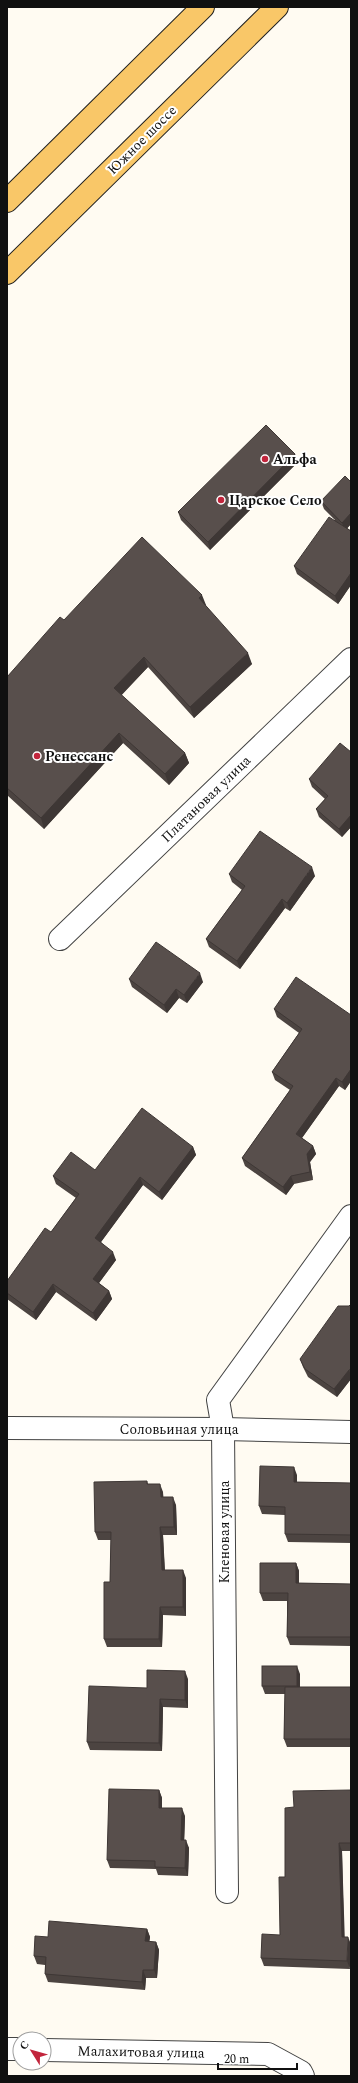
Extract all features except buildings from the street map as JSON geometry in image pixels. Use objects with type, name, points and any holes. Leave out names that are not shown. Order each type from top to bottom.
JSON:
[{"type":"main road","points":[[7,201],[203,7]]},
{"type":"main road","name":"Южное шоссе","points":[[7,273],[277,7]]},
{"type":"street","name":"Платановая улица","points":[[60,939],[351,659]]},
{"type":"street","name":"Кленовая улица","points":[[227,1892],[223,1429],[218,1400],[351,1216]]},
{"type":"street","name":"Соловьиная улица","points":[[7,1428],[223,1429],[351,1432]]},
{"type":"street","name":"Малахитовая улица","points":[[52,2050],[268,2054],[301,2072],[303,2076]]},
{"type":"place","name":"Альфа","points":[[265,459]]},
{"type":"place","name":"Царское Село","points":[[221,500]]},
{"type":"place","name":"Ренессанс","points":[[37,756]]}]
